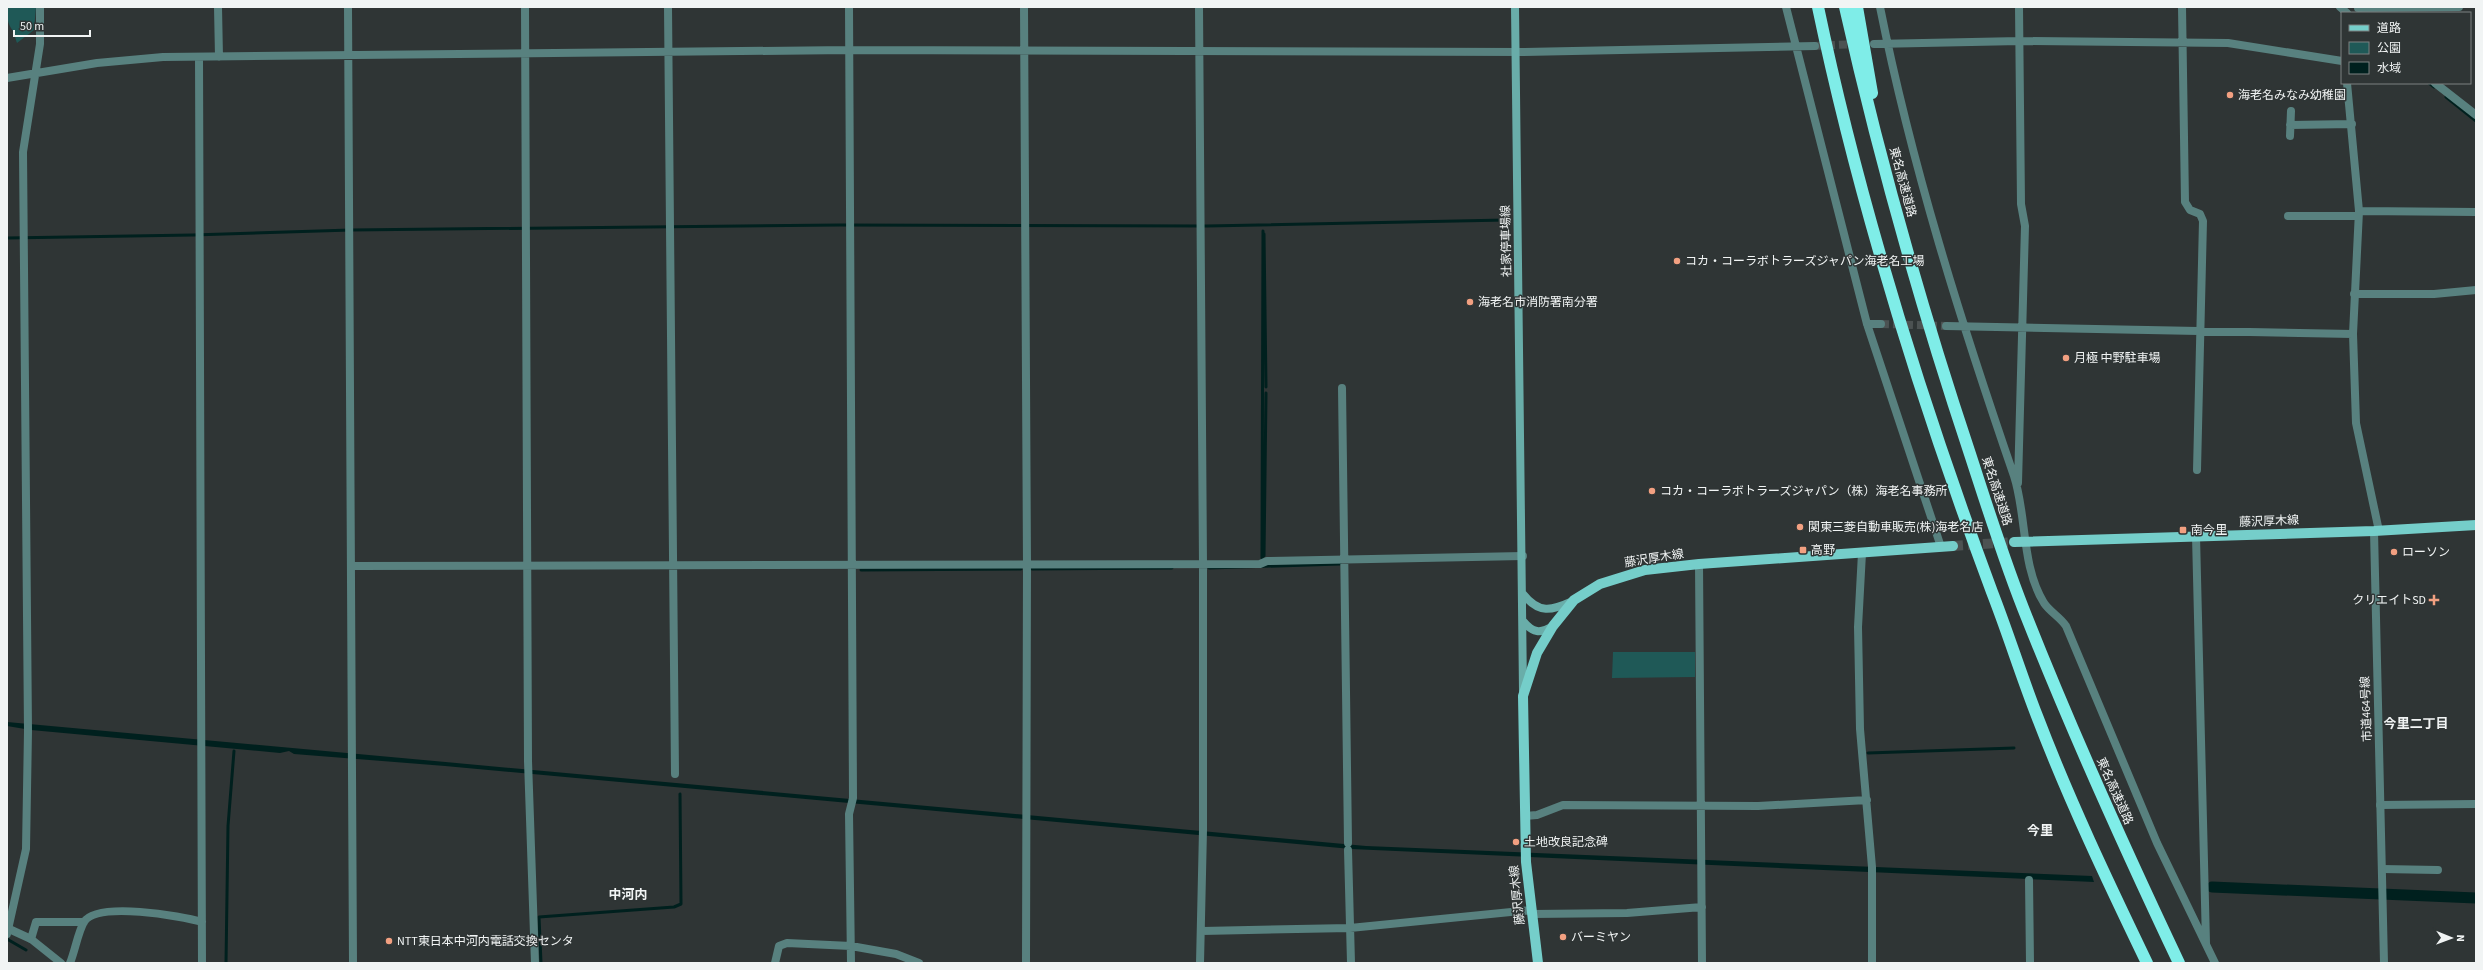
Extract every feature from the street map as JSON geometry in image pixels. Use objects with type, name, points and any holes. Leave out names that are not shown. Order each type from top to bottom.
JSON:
[{"type":"highway","points":[[1818,7],[1860,181],[1903,335],[1932,428],[2038,717],[2100,867],[2147,963]]},
{"type":"highway","name":"東名高速道路","points":[[1845,7],[1884,165],[1932,340],[2002,550],[2026,616],[2101,795],[2179,963]]},
{"type":"highway","points":[[1857,7],[1884,165]]},
{"type":"main road","name":"社家停車場線","points":[[1515,7],[1523,556],[1523,696]]},
{"type":"main road","name":"藤沢厚木線","points":[[2014,542],[2376,531],[2476,525]]},
{"type":"main road","name":"藤沢厚木線","points":[[1538,963],[1526,862],[1523,696],[1538,653],[1553,626],[1574,600],[1594,588],[1620,576],[1645,570],[1699,564],[1953,546]]},
{"type":"main road","points":[[1523,594],[1535,607],[1546,610],[1574,600]]},
{"type":"main road","points":[[1523,621],[1536,632],[1541,632],[1553,626]]},
{"type":"street","points":[[40,7],[40,44],[23,152],[28,727],[26,849],[7,930],[31,940],[60,963]]},
{"type":"street","points":[[218,7],[219,57]]},
{"type":"street","points":[[348,7],[352,963]]},
{"type":"street","points":[[524,7],[526,567],[529,773],[535,963]]},
{"type":"street","points":[[668,7],[675,774]]},
{"type":"street","points":[[849,7],[853,802],[849,814],[851,963]]},
{"type":"street","points":[[1024,7],[1027,565],[1025,810],[1026,963]]},
{"type":"street","points":[[1199,7],[1203,564],[1203,833],[1202,930],[1200,963]]},
{"type":"street","points":[[1786,7],[1867,324],[1941,547]]},
{"type":"street","points":[[1880,7],[1887,43],[1928,205],[1963,326],[2018,488],[2030,565],[2044,603],[2059,616],[2066,626],[2154,836],[2216,963]]},
{"type":"street","points":[[2018,488],[2025,226],[2021,204],[2019,7]]},
{"type":"street","points":[[2182,7],[2185,202],[2190,210],[2202,217],[2197,470]]},
{"type":"street","points":[[2358,9],[2458,7]]},
{"type":"street","points":[[1874,44],[2020,41],[2228,43],[2341,61]]},
{"type":"street","points":[[7,78],[128,59],[199,57],[849,50],[1024,52],[1515,51],[1815,46]]},
{"type":"street","points":[[199,57],[203,738],[202,963]]},
{"type":"street","name":"市道464号線","points":[[2347,84],[2359,213],[2353,334],[2356,423],[2376,531],[2384,963]]},
{"type":"street","points":[[2436,84],[2476,115]]},
{"type":"street","points":[[2290,111],[2290,136]]},
{"type":"street","points":[[2290,125],[2352,124]]},
{"type":"street","points":[[2288,216],[2359,213],[2476,212]]},
{"type":"street","points":[[2354,294],[2434,294],[2476,290]]},
{"type":"street","points":[[1867,324],[1881,324]]},
{"type":"street","points":[[1946,326],[2353,334]]},
{"type":"street","points":[[1342,388],[1351,963]]},
{"type":"street","points":[[2196,536],[2206,945]]},
{"type":"street","points":[[1862,553],[1858,627],[1860,729],[1872,870],[1872,963]]},
{"type":"street","points":[[351,566],[852,567],[1260,564],[1267,561],[1523,556]]},
{"type":"street","points":[[1699,564],[1702,963]]},
{"type":"street","points":[[1525,816],[1537,815],[1562,805],[1702,807],[1803,804],[1867,800]]},
{"type":"street","points":[[2380,805],[2476,804]]},
{"type":"street","points":[[2382,869],[2438,870]]},
{"type":"street","points":[[2029,880],[2030,963]]},
{"type":"street","points":[[1202,930],[1350,928],[1532,912],[1627,914],[1702,907]]},
{"type":"street","points":[[70,963],[84,922],[93,914],[111,911],[182,916],[202,922]]},
{"type":"street","points":[[31,940],[36,922],[84,922]]},
{"type":"street","points":[[774,963],[779,946],[783,943],[851,946],[896,954],[914,962]]},
{"type":"green space","points":[[7,7],[36,7],[34,30],[17,43],[14,32],[8,23]]},
{"type":"green space","points":[[1613,652],[1695,652],[1695,677],[1612,678]]},
{"type":"water","points":[[7,722],[1366,846],[2092,876],[2094,882],[1351,849],[445,766],[294,754],[289,751],[280,753],[31,730],[7,726]]},
{"type":"waterway","points":[[2430,84],[2434,87]]},
{"type":"waterway","points":[[2446,97],[2476,121]]},
{"type":"waterway","points":[[7,238],[193,235],[351,230],[840,225],[1207,226],[1506,220]]},
{"type":"waterway","points":[[1262,558],[1263,231]]},
{"type":"waterway","points":[[1264,234],[1266,387]]},
{"type":"waterway","points":[[1264,556],[1266,393]]},
{"type":"waterway","points":[[1209,568],[1340,564]]},
{"type":"waterway","points":[[1032,569],[1172,568]]},
{"type":"waterway","points":[[861,570],[1021,569]]},
{"type":"waterway","points":[[1868,753],[2014,748]]},
{"type":"waterway","points":[[226,963],[228,826],[234,751]]},
{"type":"waterway","points":[[541,963],[539,917],[674,907],[681,904],[680,794]]},
{"type":"waterway","points":[[2212,887],[2476,898]]},
{"type":"waterway","points":[[7,939],[26,950]]},
{"type":"tunnel","points":[[1815,46],[1857,44]]},
{"type":"tunnel","points":[[1881,324],[1946,326]]},
{"type":"tunnel","points":[[1953,546],[2014,542]]},
{"type":"place","name":"海老名みなみ幼稚園","points":[[2230,95]]},
{"type":"place","name":"コカ・コーラボトラーズジャパン海老名工場","points":[[1677,261]]},
{"type":"place","name":"海老名市消防署南分署","points":[[1470,302]]},
{"type":"place","name":"月極 中野駐車場","points":[[2066,358]]},
{"type":"place","name":"コカ・コーラボトラーズジャパン（株）海老名事務所","points":[[1652,491]]},
{"type":"place","name":"関東三菱自動車販売(株)海老名店","points":[[1800,527]]},
{"type":"place","name":"南今里","points":[[2183,530]]},
{"type":"place","name":"高野","points":[[1803,550]]},
{"type":"place","name":"ローソン","points":[[2394,552]]},
{"type":"place","name":"クリエイトSD","points":[[2434,600]]},
{"type":"place","name":"土地改良記念碑","points":[[1516,842]]},
{"type":"place","name":"バーミヤン","points":[[1563,937]]},
{"type":"place","name":"NTT東日本中河内電話交換センタ","points":[[389,941]]},
{"type":"district","name":"今里二丁目","points":[[2416,723]]},
{"type":"district","name":"今里","points":[[2040,830]]},
{"type":"district","name":"中河内","points":[[628,894]]}]
